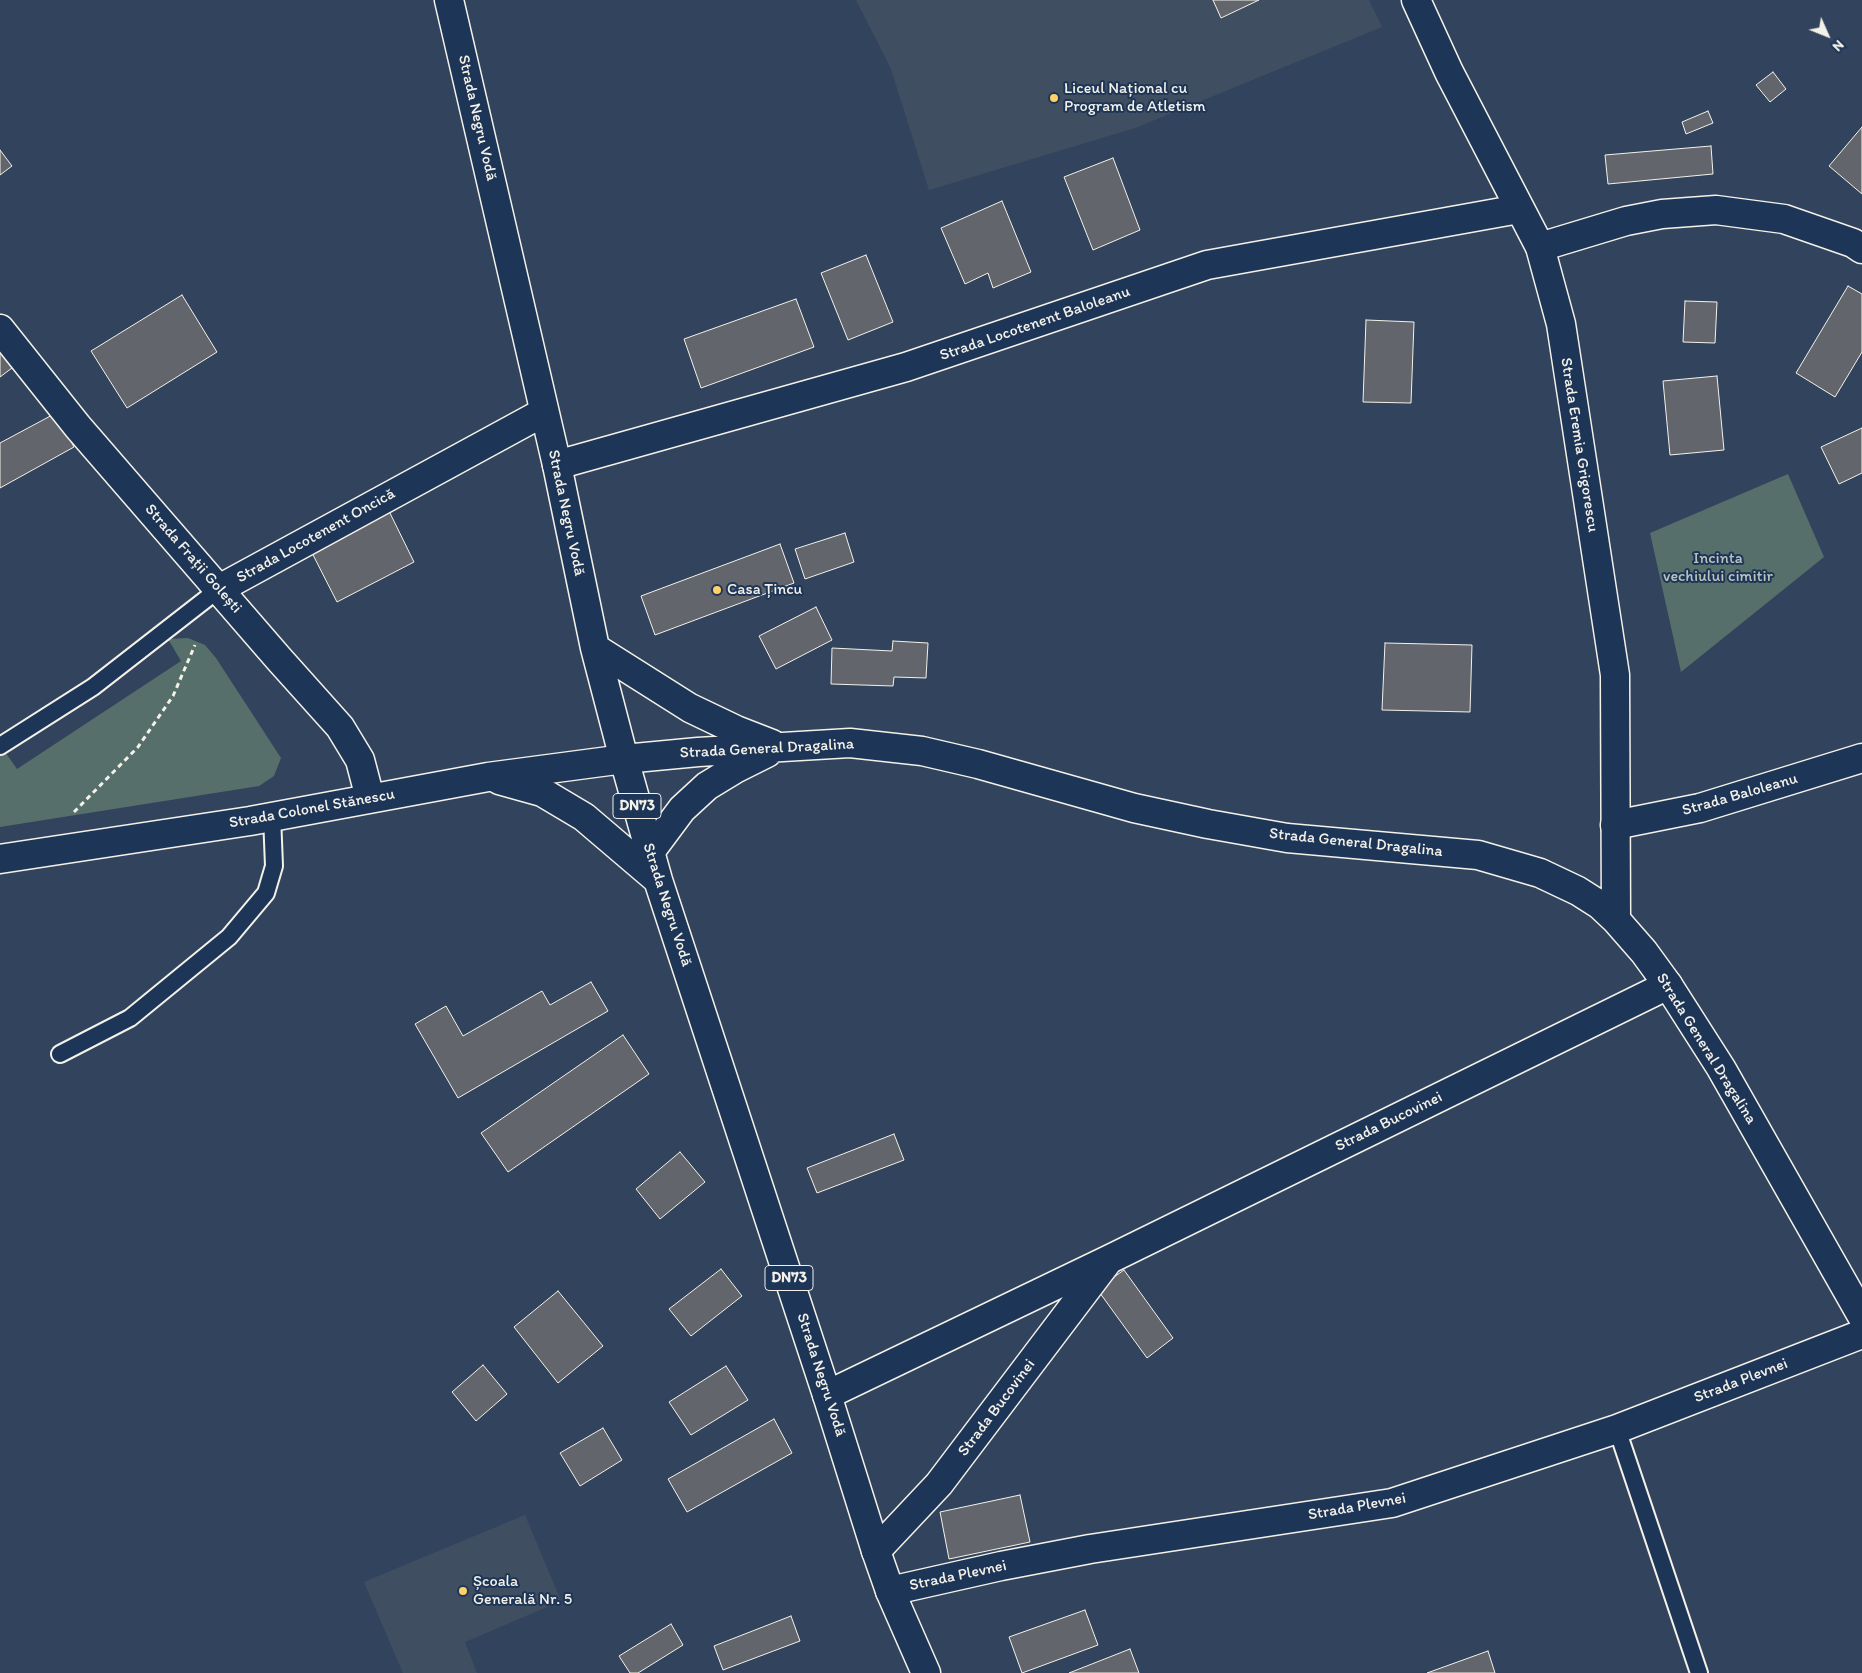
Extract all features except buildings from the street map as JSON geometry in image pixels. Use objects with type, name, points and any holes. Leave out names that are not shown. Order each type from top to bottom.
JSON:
[{"type":"street","name":"Strada Negru Vodă","points":[[449,0],[557,465],[595,648],[650,852],[828,1395],[876,1551],[890,1591],[926,1673]]},
{"type":"street","name":"Strada Eremia Grigorescu","points":[[1416,0],[1449,72],[1540,247],[1561,324],[1615,675],[1616,920]]},
{"type":"street","name":"Strada Locotenent Baloleanu","points":[[557,465],[906,368],[1207,265],[1519,209]]},
{"type":"street","points":[[1540,247],[1626,221],[1662,214],[1716,210],[1784,219],[1862,249]]},
{"type":"street","name":"Strada Frații Golești","points":[[0,329],[78,427],[340,727],[360,760],[370,798]]},
{"type":"street","name":"Strada Locotenent Oncică","points":[[219,589],[544,412]]},
{"type":"street","points":[[595,648],[690,708],[736,730],[780,747]]},
{"type":"street","name":"Strada General Dragalina","points":[[624,759],[698,752],[850,743],[922,751],[978,764],[1134,808],[1208,824],[1287,838],[1478,855],[1540,873],[1578,891],[1600,905],[1644,952],[1668,985],[1721,1068],[1862,1316]]},
{"type":"street","points":[[650,852],[682,809],[707,786],[735,769],[780,747]]},
{"type":"street","name":"Strada Baloleanu","points":[[1615,825],[1700,808],[1862,758]]},
{"type":"street","name":"Strada Colonel Stănescu","points":[[0,859],[272,816],[488,777],[624,759]]},
{"type":"street","points":[[488,777],[542,792],[584,817],[658,880]]},
{"type":"street","name":"Strada Bucovinei","points":[[828,1395],[1668,985]]},
{"type":"street","name":"Strada Bucovinei","points":[[876,1551],[939,1484],[1110,1259]]},
{"type":"street","name":"Strada Plevnei","points":[[890,1591],[1001,1566],[1090,1549],[1392,1503],[1617,1429],[1862,1334]]},
{"type":"lane","name":"Strada Locotenent Oncică","points":[[0,746],[93,687],[219,589]]},
{"type":"lane","points":[[60,1054],[130,1018],[229,937],[266,894],[274,866],[272,816]]},
{"type":"lane","points":[[1617,1429],[1699,1673]]},
{"type":"path","points":[[68,818],[138,747],[173,696],[196,642]]},
{"type":"shaded area","name":"Liceul Național cu Program de Atletism","points":[[856,0],[1369,0],[1382,27],[1135,128],[929,190],[891,69]]},
{"type":"shaded area","name":"Școala Generală Nr. 5","points":[[525,1515],[561,1601],[465,1642],[477,1673],[403,1673],[364,1582]]},
{"type":"green space","name":"Incinta vechiului cimitir","points":[[1788,474],[1824,557],[1681,672],[1650,533]]},
{"type":"green space","points":[[188,638],[205,645],[216,658],[281,758],[274,776],[259,786],[0,827],[0,751],[3,749],[17,769],[181,661],[168,639]]},
{"type":"place","name":"Liceul Național cu Program de Atletism","points":[[1054,98]]},
{"type":"place","name":"Casa Țincu","points":[[717,590]]},
{"type":"place","name":"Școala Generală Nr. 5","points":[[463,1591]]}]
